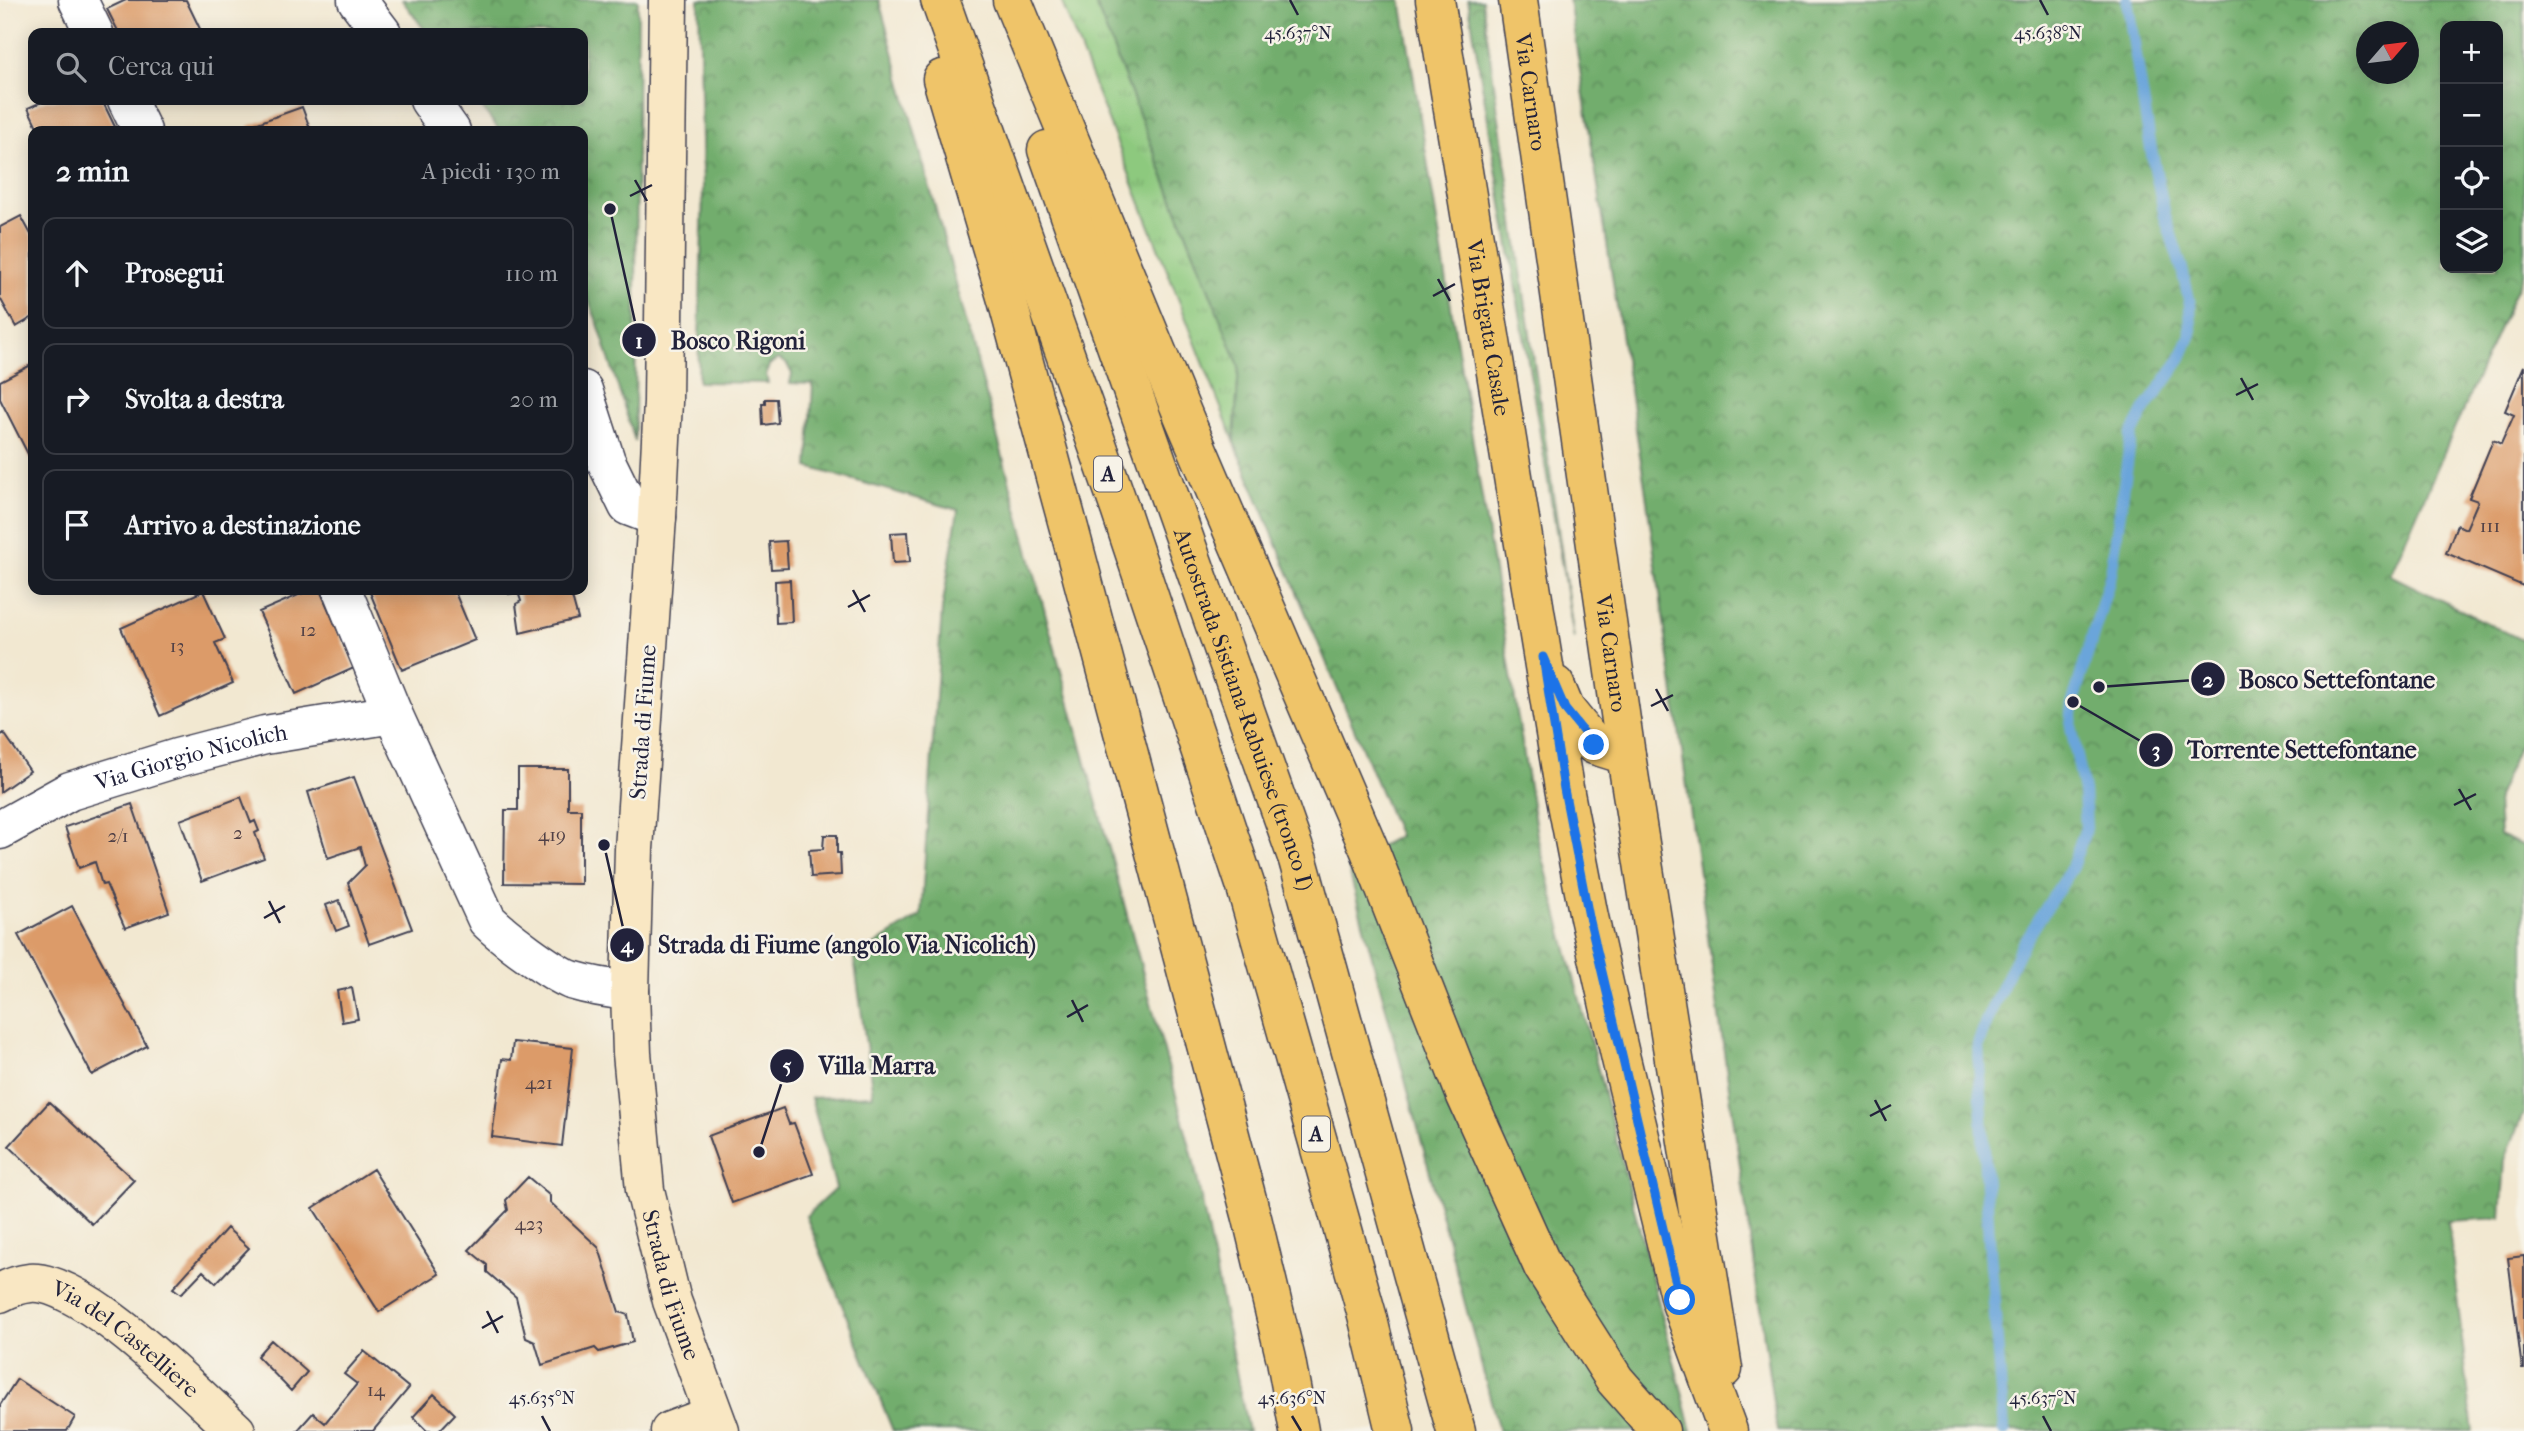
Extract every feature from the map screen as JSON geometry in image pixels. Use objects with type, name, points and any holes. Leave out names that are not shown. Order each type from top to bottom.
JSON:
[{"type":"main road","name":"Strada di Fiume","points":[[668,0],[666,278],[657,517],[634,849],[630,991],[632,1054],[645,1190],[672,1301],[716,1423]]},
{"type":"main road","points":[[919,0],[1007,300],[1070,531],[1252,1218],[1286,1360],[1299,1431]]},
{"type":"main road","name":"A","points":[[940,0],[1120,509],[1245,884],[1367,1315],[1395,1431]]},
{"type":"main road","name":"Autostrada Sistiana-Rabuiese (tronco I)","points":[[994,0],[1298,860],[1456,1431]]},
{"type":"main road","points":[[1012,0],[1185,420],[1370,851],[1466,1096],[1543,1267],[1615,1380],[1660,1431]]},
{"type":"main road","name":"Via Brigata Casale","points":[[1435,0],[1543,657]]},
{"type":"main road","name":"Via Carnaro","points":[[1518,0],[1626,755],[1733,1431]]},
{"type":"main road","points":[[1543,657],[1565,709],[1594,745],[1626,755]]},
{"type":"main road","points":[[1543,657],[1566,801],[1589,917],[1625,1073],[1680,1300],[1728,1431]]},
{"type":"main road","name":"Via del Castelliere","points":[[0,1293],[32,1282],[58,1288],[79,1299],[117,1325],[153,1355],[236,1431]]},
{"type":"main road","points":[[670,1431],[716,1423]]},
{"type":"street","points":[[78,0],[92,28]]},
{"type":"street","points":[[357,0],[378,28]]},
{"type":"street","points":[[129,105],[140,126]]},
{"type":"street","points":[[433,105],[447,126]]},
{"type":"street","points":[[588,405],[606,461],[628,506],[657,517]]},
{"type":"street","points":[[344,595],[393,714],[487,920],[501,934],[568,978],[598,988],[630,991]]},
{"type":"street","name":"Via Giorgio Nicolich","points":[[0,830],[71,791],[177,758],[265,735],[393,714]]},
{"type":"green space","points":[[402,0],[638,0],[635,441],[588,299],[588,126],[496,126],[480,105],[588,105],[588,28],[423,28]]},
{"type":"green space","points":[[699,0],[879,0],[1193,1158],[1248,1431],[893,1431],[806,1216],[836,1188],[811,1098],[873,1095],[854,958],[921,915],[942,609],[958,510],[808,467],[813,384],[790,383],[792,374],[787,364],[778,359],[769,365],[766,375],[768,383],[698,382],[703,188]]},
{"type":"green space","points":[[1061,0],[1094,0],[1239,366],[1234,441]]},
{"type":"green space","points":[[1094,0],[1401,0],[1537,835],[1692,1431],[1499,1431],[1347,863],[1399,836],[1234,442],[1239,366]]},
{"type":"green space","points":[[1468,0],[1482,0],[1574,639]]},
{"type":"green space","points":[[1569,0],[2524,0],[2524,271],[2390,575],[2524,641],[2524,734],[2497,797],[2499,835],[2524,846],[2524,1111],[2505,1160],[2501,1218],[2448,1221],[2473,1431],[1777,1431],[1645,487]]},
{"type":"building","points":[[126,0],[186,0],[200,28],[116,28],[107,9]]},
{"type":"building","points":[[35,105],[104,105],[115,126],[37,126],[28,108]]},
{"type":"building","points":[[302,107],[309,126],[249,126]]},
{"type":"building","points":[[21,216],[28,229],[28,320],[16,327],[0,298],[0,227]]},
{"type":"building","points":[[2524,366],[2523,586],[2446,553],[2457,525],[2466,529],[2478,501],[2469,498],[2493,440],[2501,444],[2514,415],[2505,411]]},
{"type":"building","points":[[28,367],[28,454],[0,399],[0,381]]},
{"type":"building","points":[[765,399],[776,399],[778,423],[763,425],[762,403],[765,403]]},
{"type":"building","points":[[908,532],[910,562],[893,563],[891,533]]},
{"type":"building","points":[[786,541],[788,568],[771,569],[769,542]]},
{"type":"building","points":[[790,580],[792,622],[776,623],[775,581]]},
{"type":"building","points":[[194,595],[205,595],[225,639],[215,643],[233,683],[160,716],[121,628]]},
{"type":"building","points":[[298,595],[322,595],[354,668],[296,694],[259,612]]},
{"type":"building","points":[[371,595],[456,595],[475,640],[402,670]]},
{"type":"building","points":[[519,595],[571,595],[578,619],[520,633],[516,604],[521,601]]},
{"type":"building","points":[[4,733],[30,771],[0,792],[0,736]]},
{"type":"building","points":[[518,769],[568,769],[568,809],[581,809],[581,884],[504,883],[505,810],[518,810]]},
{"type":"building","points":[[354,777],[412,929],[369,944],[348,883],[365,866],[360,847],[328,858],[308,792]]},
{"type":"building","points":[[241,797],[251,823],[255,821],[259,831],[255,833],[264,858],[202,881],[180,820]]},
{"type":"building","points":[[132,804],[169,912],[125,928],[106,884],[102,885],[95,862],[79,868],[65,827]]},
{"type":"building","points":[[824,835],[837,835],[841,875],[811,877],[809,850],[823,849]]},
{"type":"building","points":[[339,900],[349,926],[336,931],[326,905]]},
{"type":"building","points":[[72,906],[147,1046],[92,1075],[18,935]]},
{"type":"building","points":[[352,988],[358,1019],[342,1022],[337,991]]},
{"type":"building","points":[[513,1042],[573,1048],[562,1146],[492,1137],[502,1059],[511,1060]]},
{"type":"building","points":[[49,1102],[134,1180],[92,1224],[9,1146]]},
{"type":"building","points":[[783,1108],[789,1124],[794,1123],[813,1174],[732,1203],[708,1136]]},
{"type":"building","points":[[373,1169],[439,1274],[379,1312],[313,1208]]},
{"type":"building","points":[[528,1177],[550,1196],[550,1202],[599,1248],[619,1312],[628,1315],[633,1342],[599,1352],[595,1348],[542,1365],[535,1342],[526,1338],[516,1297],[487,1272],[487,1265],[469,1250],[508,1210],[506,1200]]},
{"type":"building","points":[[227,1228],[249,1248],[216,1283],[203,1271],[181,1294],[173,1288]]},
{"type":"building","points":[[2524,1256],[2524,1369],[2522,1369],[2508,1258]]},
{"type":"building","points":[[271,1340],[307,1372],[291,1391],[257,1356]]},
{"type":"building","points":[[364,1351],[409,1388],[373,1431],[297,1431],[313,1413],[325,1423],[357,1384],[344,1374]]},
{"type":"building","points":[[17,1379],[75,1417],[67,1431],[0,1431],[0,1405]]},
{"type":"building","points":[[434,1394],[455,1414],[439,1431],[427,1431],[413,1417]]},
{"type":"waterway","points":[[2004,1431],[1978,1045],[1987,1019],[2019,951],[2072,867],[2086,828],[2084,791],[2071,726],[2073,702],[2111,574],[2131,436],[2144,411],[2180,360],[2191,334],[2190,304],[2165,216],[2151,149],[2127,0]]},
{"type":"place","name":"Bosco Rigoni","points":[[610,209]]},
{"type":"place","name":"Bosco Settefontane","points":[[2099,687]]},
{"type":"place","name":"Torrente Settefontane","points":[[2073,702]]},
{"type":"place","name":"Strada di Fiume (angolo Via Nicolich)","points":[[604,845]]},
{"type":"place","name":"Villa Marra","points":[[759,1152]]},
{"type":"route","points":[[1594,745],[1565,709],[1543,657],[1564,789],[1589,917],[1680,1300]]}]
